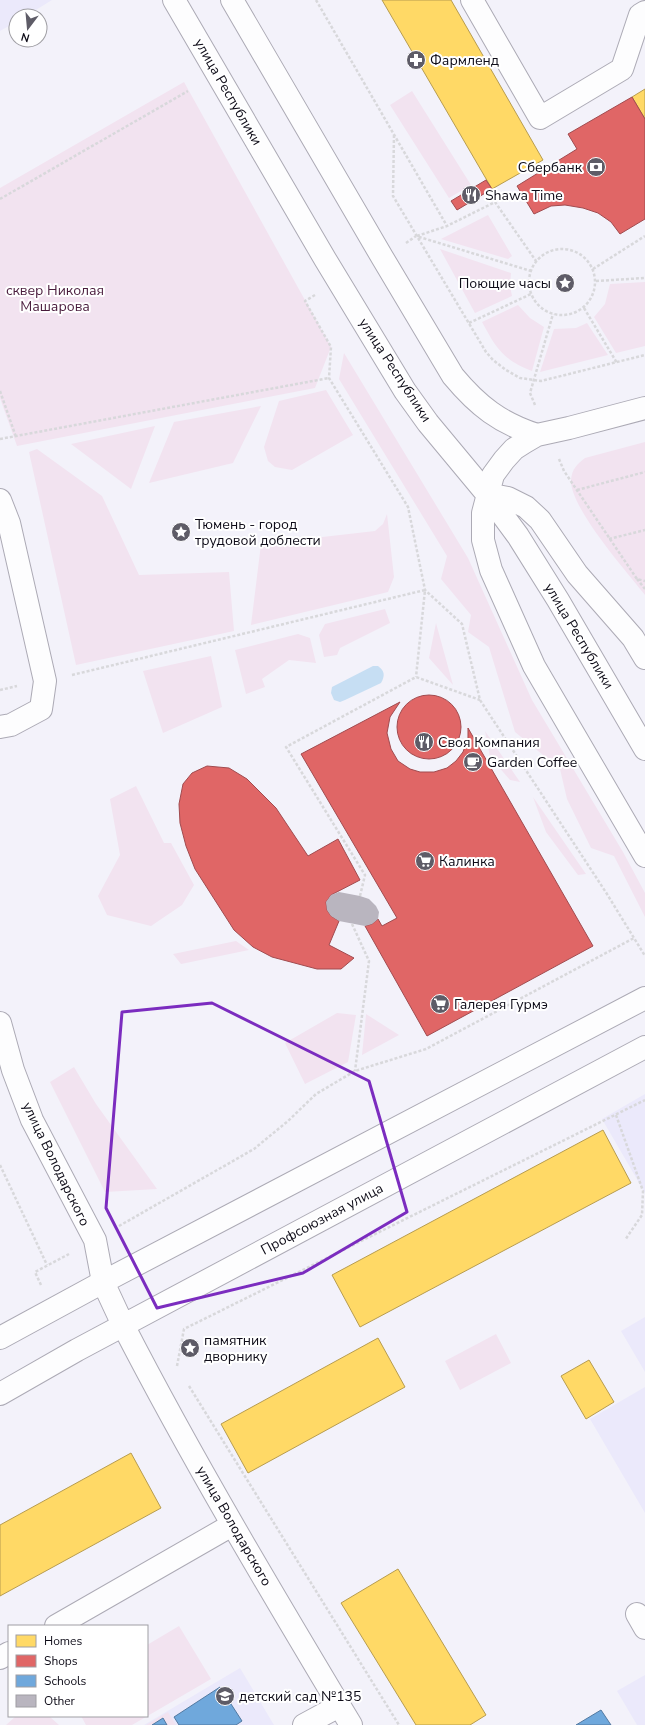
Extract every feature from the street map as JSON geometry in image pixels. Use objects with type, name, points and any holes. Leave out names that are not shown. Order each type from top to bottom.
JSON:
[{"type":"main road","name":"улица Республики","points":[[174,0],[339,282],[405,391],[428,423],[487,494],[518,536],[554,594],[645,749]]},
{"type":"main road","points":[[232,0],[449,369],[467,392],[493,416],[508,424],[542,434]]},
{"type":"main road","points":[[472,0],[540,118],[622,69],[640,14],[645,12]]},
{"type":"main road","points":[[645,408],[542,434],[514,449],[493,475],[483,513],[483,540],[491,570],[534,666],[645,856]]},
{"type":"main road","points":[[487,494],[508,498],[526,507],[540,520],[577,574],[633,638],[645,658]]},
{"type":"main road","points":[[0,500],[9,523],[45,682],[41,709],[11,725],[0,727]]},
{"type":"main road","points":[[0,1338],[103,1282],[645,998]]},
{"type":"main road","name":"улица Володарского","points":[[0,1023],[13,1070],[32,1120],[95,1240],[103,1282],[123,1325],[151,1379],[232,1525],[351,1725]]},
{"type":"main road","name":"Профсоюзная улица","points":[[0,1394],[123,1325],[645,1047]]},
{"type":"main road","points":[[58,1625],[232,1525]]},
{"type":"main road","points":[[304,1725],[339,1706]]},
{"type":"path","points":[[316,0],[447,226]]},
{"type":"path","points":[[0,199],[188,91]]},
{"type":"path","points":[[394,135],[393,196],[486,352],[493,360],[520,378],[533,381],[549,380],[645,356]]},
{"type":"path","points":[[382,257],[416,236],[447,226],[495,202],[536,261]]},
{"type":"path","points":[[416,236],[531,271]]},
{"type":"path","points":[[593,269],[645,236]]},
{"type":"path","points":[[562,248],[577,252],[585,258],[593,269],[596,281],[593,297],[584,308],[573,314],[563,316],[553,314],[542,309],[530,294],[528,284],[531,271],[536,261],[544,253],[552,249],[562,248]]},
{"type":"path","points":[[596,281],[645,278]]},
{"type":"path","points":[[339,282],[305,301],[331,347],[329,378],[408,507],[425,590],[416,677]]},
{"type":"path","points":[[469,323],[530,294]]},
{"type":"path","points":[[584,308],[617,363]]},
{"type":"path","points":[[553,314],[530,393],[542,434],[564,471],[609,539],[645,589]]},
{"type":"path","points":[[0,440],[329,378]]},
{"type":"path","points":[[0,391],[16,437]]},
{"type":"path","points":[[577,490],[645,472]]},
{"type":"path","points":[[609,539],[645,530]]},
{"type":"path","points":[[637,579],[645,581]]},
{"type":"path","points":[[45,682],[425,590]]},
{"type":"path","points":[[425,590],[462,624],[480,700],[607,894],[645,956]]},
{"type":"path","points":[[360,896],[365,875],[286,747],[416,677],[480,700]]},
{"type":"path","points":[[352,924],[369,962],[355,1071]]},
{"type":"path","points":[[35,1272],[95,1240],[254,1149],[288,1121],[316,1094],[355,1071],[426,1049],[634,938]]},
{"type":"path","points":[[181,1373],[177,1366],[184,1329],[645,1100]]},
{"type":"path","points":[[616,1114],[643,1191],[642,1215],[625,1240]]},
{"type":"path","points":[[0,1165],[47,1265]]},
{"type":"path","points":[[185,1380],[399,1725]]},
{"type":"highlighted area","points":[[212,1003],[369,1081],[407,1212],[303,1273],[157,1308],[106,1208],[122,1012]]},
{"type":"shaded area","points":[[0,0],[52,0],[39,8],[8,8],[8,26],[0,31]]},
{"type":"shaded area","points":[[645,1094],[645,1193],[602,1119]]},
{"type":"shaded area","points":[[645,1317],[645,1372],[621,1331]]},
{"type":"shaded area","points":[[645,1387],[645,1513],[590,1419]]},
{"type":"shaded area","name":"детский сад №135","points":[[240,1668],[274,1725],[144,1725]]},
{"type":"shaded area","points":[[645,1675],[645,1725],[637,1725],[617,1691]]},
{"type":"green space","name":"сквер Николая Машарова","points":[[184,82],[331,347],[315,388],[17,446],[0,398],[0,188]]},
{"type":"green space","points":[[412,91],[471,185],[449,198],[390,105]]},
{"type":"green space","points":[[488,215],[512,256],[508,259],[441,239]]},
{"type":"green space","points":[[440,249],[511,273],[510,286],[512,296],[475,313]]},
{"type":"green space","points":[[645,282],[645,346],[616,353],[594,317],[605,304],[610,284]]},
{"type":"green space","points":[[518,305],[530,318],[544,327],[532,371],[507,358],[496,346],[482,322]]},
{"type":"green space","points":[[587,323],[608,355],[540,372],[554,329],[576,328]]},
{"type":"green space","points":[[344,353],[468,558],[532,700],[623,852],[645,893],[645,917],[614,856],[591,848],[567,799],[560,769],[515,732],[489,647],[468,632],[471,615],[441,579],[447,556],[339,379]]},
{"type":"green space","points":[[326,390],[353,435],[292,470],[275,467],[268,461],[264,447],[279,401]]},
{"type":"green space","points":[[261,406],[233,463],[149,483],[174,422]]},
{"type":"green space","points":[[155,426],[131,489],[71,444]]},
{"type":"green space","points":[[645,442],[645,595],[613,556],[589,523],[573,492],[571,480],[575,467],[585,458]]},
{"type":"green space","points":[[37,449],[102,496],[139,575],[229,572],[234,631],[76,665],[29,452]]},
{"type":"green space","points":[[387,514],[394,577],[388,592],[251,625],[261,544],[375,531],[383,524]]},
{"type":"green space","points":[[385,609],[390,623],[340,648],[337,655],[324,657],[319,635],[325,624]]},
{"type":"green space","points":[[436,623],[453,685],[429,658]]},
{"type":"green space","points":[[298,634],[310,638],[316,663],[289,660],[262,679],[265,687],[246,694],[235,650]]},
{"type":"green space","points":[[211,656],[222,707],[163,733],[143,671]]},
{"type":"green space","points":[[485,731],[520,782],[510,780],[490,757]]},
{"type":"green space","points":[[136,786],[164,843],[171,843],[194,885],[182,905],[151,926],[107,915],[98,896],[120,855],[110,799]]},
{"type":"green space","points":[[533,797],[586,874],[578,875],[546,832]]},
{"type":"green space","points":[[236,941],[249,950],[181,964],[173,954]]},
{"type":"green space","points":[[337,1013],[356,1015],[348,1062],[305,1084],[285,1043]]},
{"type":"green space","points":[[366,1015],[399,1035],[362,1055]]},
{"type":"green space","points":[[74,1067],[96,1104],[157,1189],[105,1192],[50,1082]]},
{"type":"green space","points":[[496,1334],[511,1363],[460,1390],[445,1361]]},
{"type":"green space","points":[[179,1626],[211,1679],[148,1716],[148,1644]]},
{"type":"green space","points":[[168,1712],[176,1725],[146,1725]]},
{"type":"green space","points":[[15,1717],[50,1717],[59,1725],[6,1725]]},
{"type":"green space","points":[[82,1717],[146,1717],[132,1725],[86,1725]]},
{"type":"water","points":[[373,666],[378,666],[383,672],[384,676],[381,683],[340,702],[334,700],[331,693],[332,687]]},
{"type":"building: Homes","points":[[382,0],[451,0],[543,160],[492,189]]},
{"type":"building: Homes","points":[[645,89],[645,119],[632,97]]},
{"type":"building: Homes","points":[[603,1130],[631,1183],[360,1327],[332,1275]]},
{"type":"building: Homes","points":[[378,1338],[405,1387],[248,1473],[221,1424]]},
{"type":"building: Homes","points":[[589,1360],[614,1402],[586,1419],[561,1376]]},
{"type":"building: Homes","points":[[131,1453],[161,1508],[0,1596],[0,1525]]},
{"type":"building: Homes","points":[[398,1569],[486,1715],[470,1725],[416,1725],[341,1603]]},
{"type":"building: Shops","name":"Сбербанк","points":[[632,97],[645,119],[645,219],[620,234],[611,222],[598,213],[583,208],[565,205],[551,206],[534,214],[517,186],[577,149],[568,134]]},
{"type":"building: Shops","name":"Shawa Time","points":[[486,180],[492,189],[457,210],[451,201]]},
{"type":"building: Shops","points":[[429,695],[441,697],[452,704],[459,715],[461,727],[459,739],[452,750],[441,757],[429,759],[417,757],[406,750],[399,739],[397,727],[399,715],[406,704],[417,697]]},
{"type":"building: Shops","points":[[400,702],[390,717],[387,733],[391,749],[398,761],[410,769],[420,772],[434,772],[447,768],[456,761],[463,752],[468,738],[468,728],[593,946],[427,1036],[365,926],[372,924],[378,919],[382,926],[397,918],[301,754]]},
{"type":"building: Shops","points":[[207,766],[229,768],[247,779],[276,808],[308,856],[338,839],[360,880],[331,895],[326,902],[327,910],[331,916],[339,921],[329,945],[354,958],[341,969],[317,969],[272,957],[253,947],[234,930],[195,869],[186,846],[180,823],[179,804],[183,784],[192,773]]},
{"type":"building: Schools","points":[[220,1687],[242,1721],[236,1725],[179,1725],[174,1717]]},
{"type":"building: Schools","points":[[601,1710],[611,1725],[576,1725]]},
{"type":"building: Schools","points":[[163,1718],[167,1725],[152,1725]]},
{"type":"building: Other","points":[[339,892],[369,899],[376,906],[379,912],[378,919],[372,924],[365,926],[339,921],[331,916],[327,910],[326,902],[331,895]]},
{"type":"place","name":"Фармленд","points":[[416,60]]},
{"type":"place","name":"Сбербанк","points":[[596,167]]},
{"type":"place","name":"Shawa Time","points":[[471,195]]},
{"type":"place","name":"Поющие часы","points":[[565,283]]},
{"type":"place","name":"Тюмень - город трудовой доблести","points":[[181,532]]},
{"type":"place","name":"Своя Компания","points":[[424,742]]},
{"type":"place","name":"Garden Coffee","points":[[473,762]]},
{"type":"place","name":"Калинка","points":[[425,861]]},
{"type":"place","name":"Галерея Гурмэ","points":[[440,1004]]},
{"type":"place","name":"памятник дворнику","points":[[190,1348]]},
{"type":"place","name":"детский сад №135","points":[[225,1696]]}]
